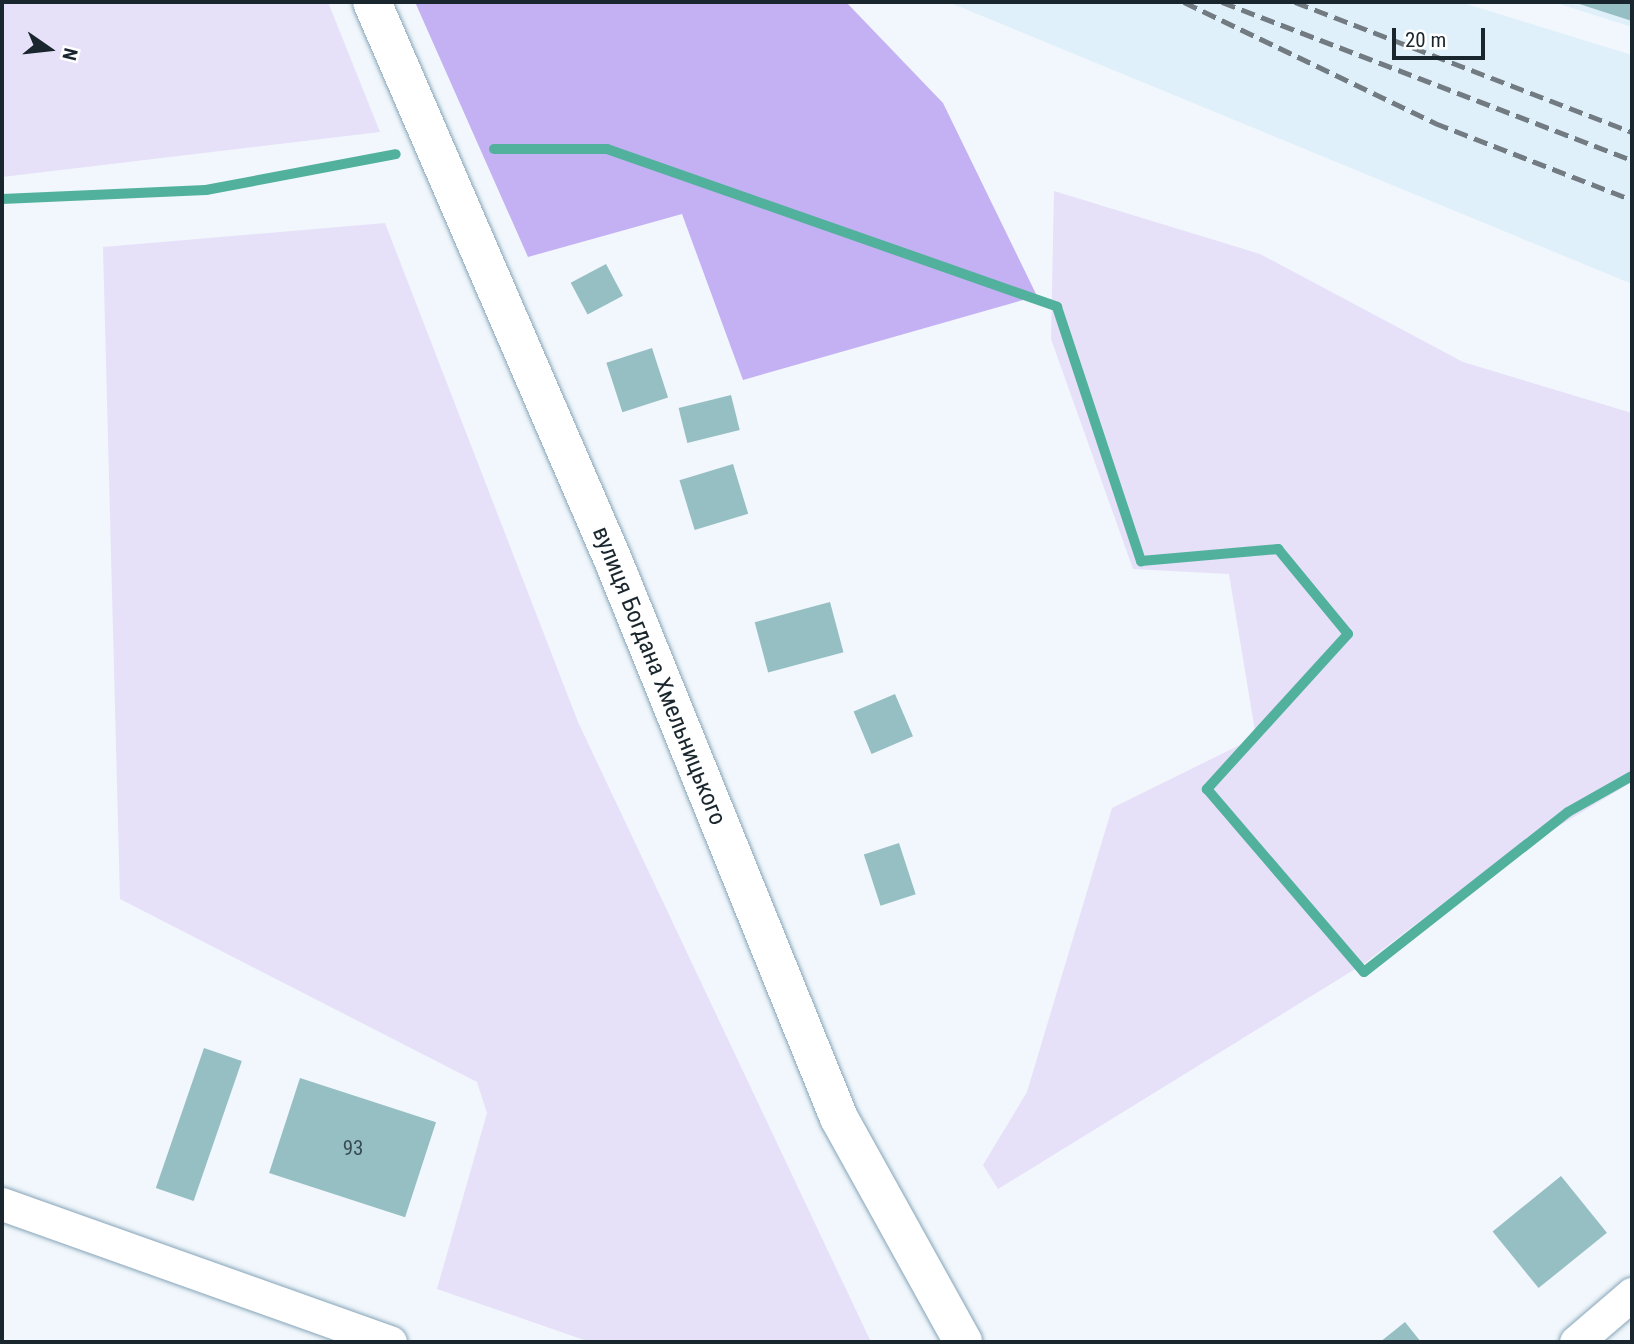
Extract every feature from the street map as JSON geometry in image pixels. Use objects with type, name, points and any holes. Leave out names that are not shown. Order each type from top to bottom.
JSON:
[{"type":"street","name":"вулиця Богдана Хмельницького","points":[[372,2],[613,561],[839,1118],[963,1342]]},
{"type":"street","points":[[2,1204],[390,1342]]},
{"type":"street","points":[[1576,1342],[1632,1294]]},
{"type":"shaded area","points":[[2,2],[328,2],[380,132],[2,177]]},
{"type":"shaded area","points":[[415,2],[846,2],[943,103],[1037,296],[743,380],[682,214],[528,257]]},
{"type":"shaded area","points":[[948,2],[1460,2],[1632,55],[1632,284]]},
{"type":"shaded area","points":[[1553,2],[1632,2],[1632,27]]},
{"type":"shaded area","points":[[1054,191],[1260,254],[1463,362],[1632,413],[1632,782],[1489,868],[1365,963],[998,1189],[983,1165],[1027,1092],[1112,808],[1256,737],[1229,574],[1133,569],[1051,339]]},
{"type":"shaded area","points":[[385,223],[578,722],[871,1342],[590,1342],[437,1289],[487,1113],[477,1082],[120,899],[103,247]]},
{"type":"building","points":[[1573,2],[1632,2],[1632,21]]},
{"type":"building","points":[[606,264],[623,296],[588,315],[571,283]]},
{"type":"building","points":[[652,348],[668,397],[622,412],[606,363]]},
{"type":"building","points":[[731,395],[740,430],[687,443],[679,408]]},
{"type":"building","points":[[733,464],[748,514],[695,530],[679,480]]},
{"type":"building","points":[[830,602],[843,652],[768,672],[755,622]]},
{"type":"building","points":[[895,694],[913,736],[872,754],[854,712]]},
{"type":"building","points":[[899,843],[916,894],[880,906],[864,854]]},
{"type":"building","points":[[204,1048],[242,1061],[194,1201],[156,1188]]},
{"type":"building","points":[[300,1078],[436,1122],[405,1217],[269,1173]]},
{"type":"building","points":[[1561,1176],[1607,1233],[1539,1288],[1493,1231]]},
{"type":"building","points":[[1405,1322],[1421,1342],[1380,1342]]},
{"type":"waterway","points":[[494,149],[607,149],[1057,307],[1141,561],[1278,549],[1348,634],[1207,789],[1364,972],[1568,812],[1632,776]]},
{"type":"waterway","points":[[2,199],[206,190],[396,154]]},
{"type":"railway","points":[[1184,2],[1435,123],[1632,200]]},
{"type":"railway","points":[[1222,2],[1632,160]]},
{"type":"railway","points":[[1295,2],[1632,132]]}]
